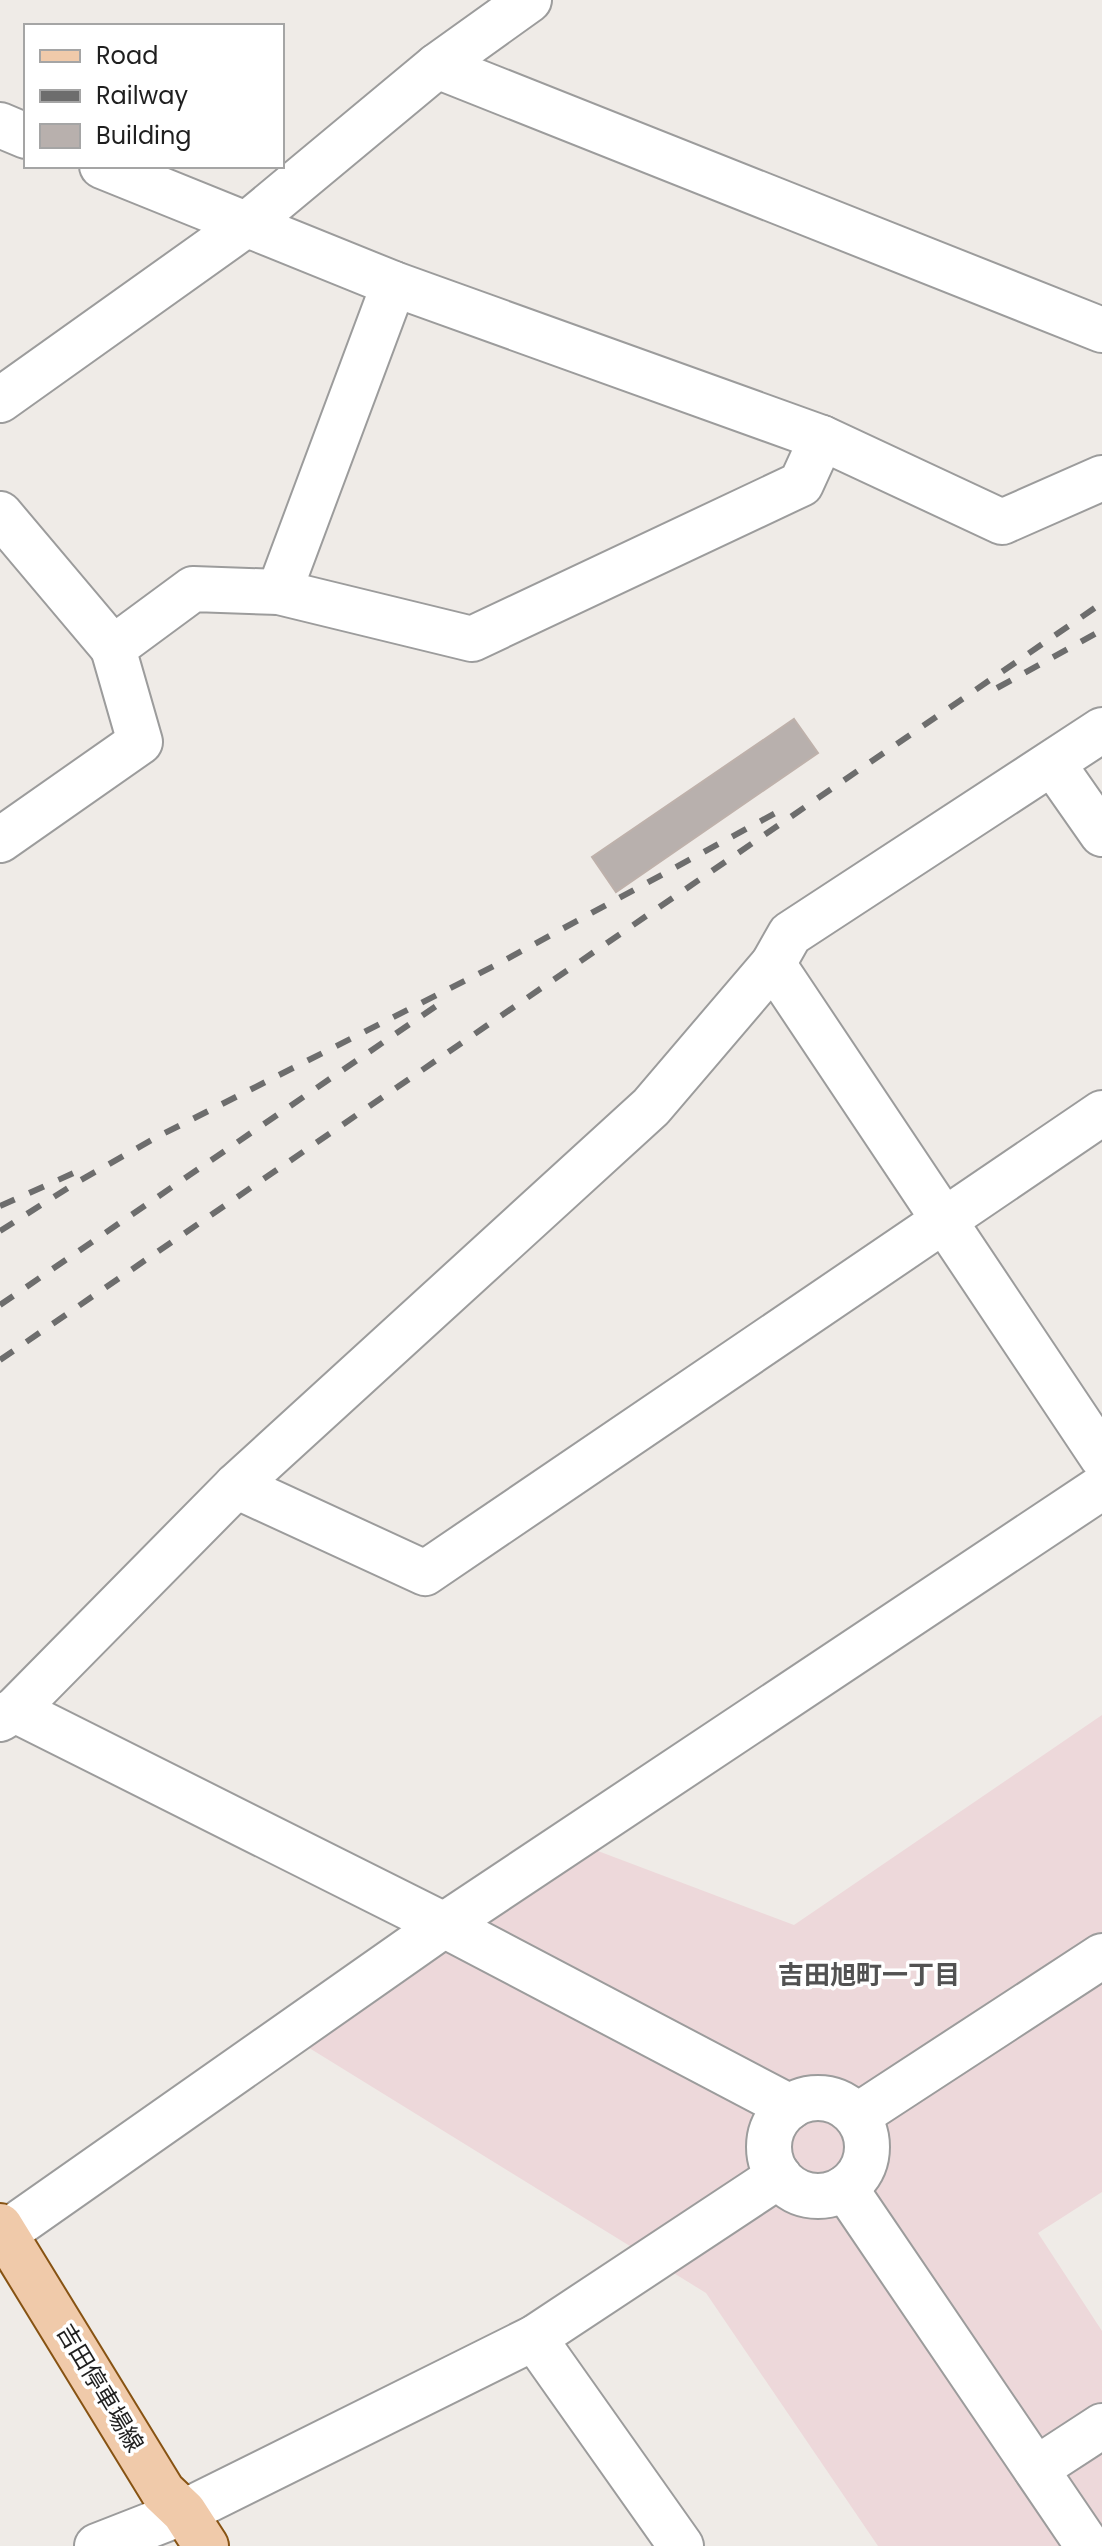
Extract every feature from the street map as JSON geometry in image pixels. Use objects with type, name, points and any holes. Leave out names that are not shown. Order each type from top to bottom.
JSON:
[{"type":"main road","name":"吉田停車場線","points":[[2,2229],[163,2492],[195,2529]]},
{"type":"street","points":[[0,400],[247,224],[437,66],[529,0]]},
{"type":"street","points":[[437,66],[1102,330]]},
{"type":"street","points":[[0,125],[24,135]]},
{"type":"street","points":[[107,168],[394,284],[822,438],[1002,522],[1102,478]]},
{"type":"street","points":[[279,592],[394,284]]},
{"type":"street","points":[[113,648],[193,589],[279,592],[472,639],[801,484],[822,438]]},
{"type":"street","points":[[0,514],[113,648],[140,742],[0,840]]},
{"type":"street","points":[[790,2107],[444,1925],[7,1715],[236,1486],[651,1107],[773,964],[790,934],[1102,730]]},
{"type":"street","points":[[1053,764],[1102,834]]},
{"type":"street","points":[[773,964],[1102,1457]]},
{"type":"street","points":[[236,1486],[425,1573],[1102,1113]]},
{"type":"street","points":[[2,2229],[444,1925],[1102,1487]]},
{"type":"street","points":[[857,2116],[1102,1956]]},
{"type":"street","points":[[814,2098],[830,2099],[857,2116],[865,2131],[865,2163],[857,2177],[845,2188],[814,2196],[798,2191],[779,2176],[770,2155],[769,2139],[774,2124],[790,2107],[814,2098]]},
{"type":"street","points":[[97,2546],[195,2529],[534,2338],[779,2176]]},
{"type":"street","points":[[845,2188],[1088,2546]]},
{"type":"street","points":[[534,2338],[681,2546]]},
{"type":"street","points":[[1036,2469],[1102,2426]]},
{"type":"shaded area","points":[[1102,1715],[1102,2192],[1038,2233],[1102,2331],[1102,2546],[878,2546],[706,2293],[306,2046],[590,1848],[794,1925]]},
{"type":"building","points":[[794,719],[818,753],[616,892],[592,857]]},
{"type":"railway","points":[[0,1360],[1102,603]]},
{"type":"railway","points":[[997,688],[1102,630]]},
{"type":"railway","points":[[0,1231],[157,1137],[494,966],[781,810]]},
{"type":"railway","points":[[0,1305],[439,1004]]},
{"type":"railway","points":[[0,1206],[76,1172]]},
{"type":"district","name":"吉田旭町一丁目","points":[[869,1975]]}]
